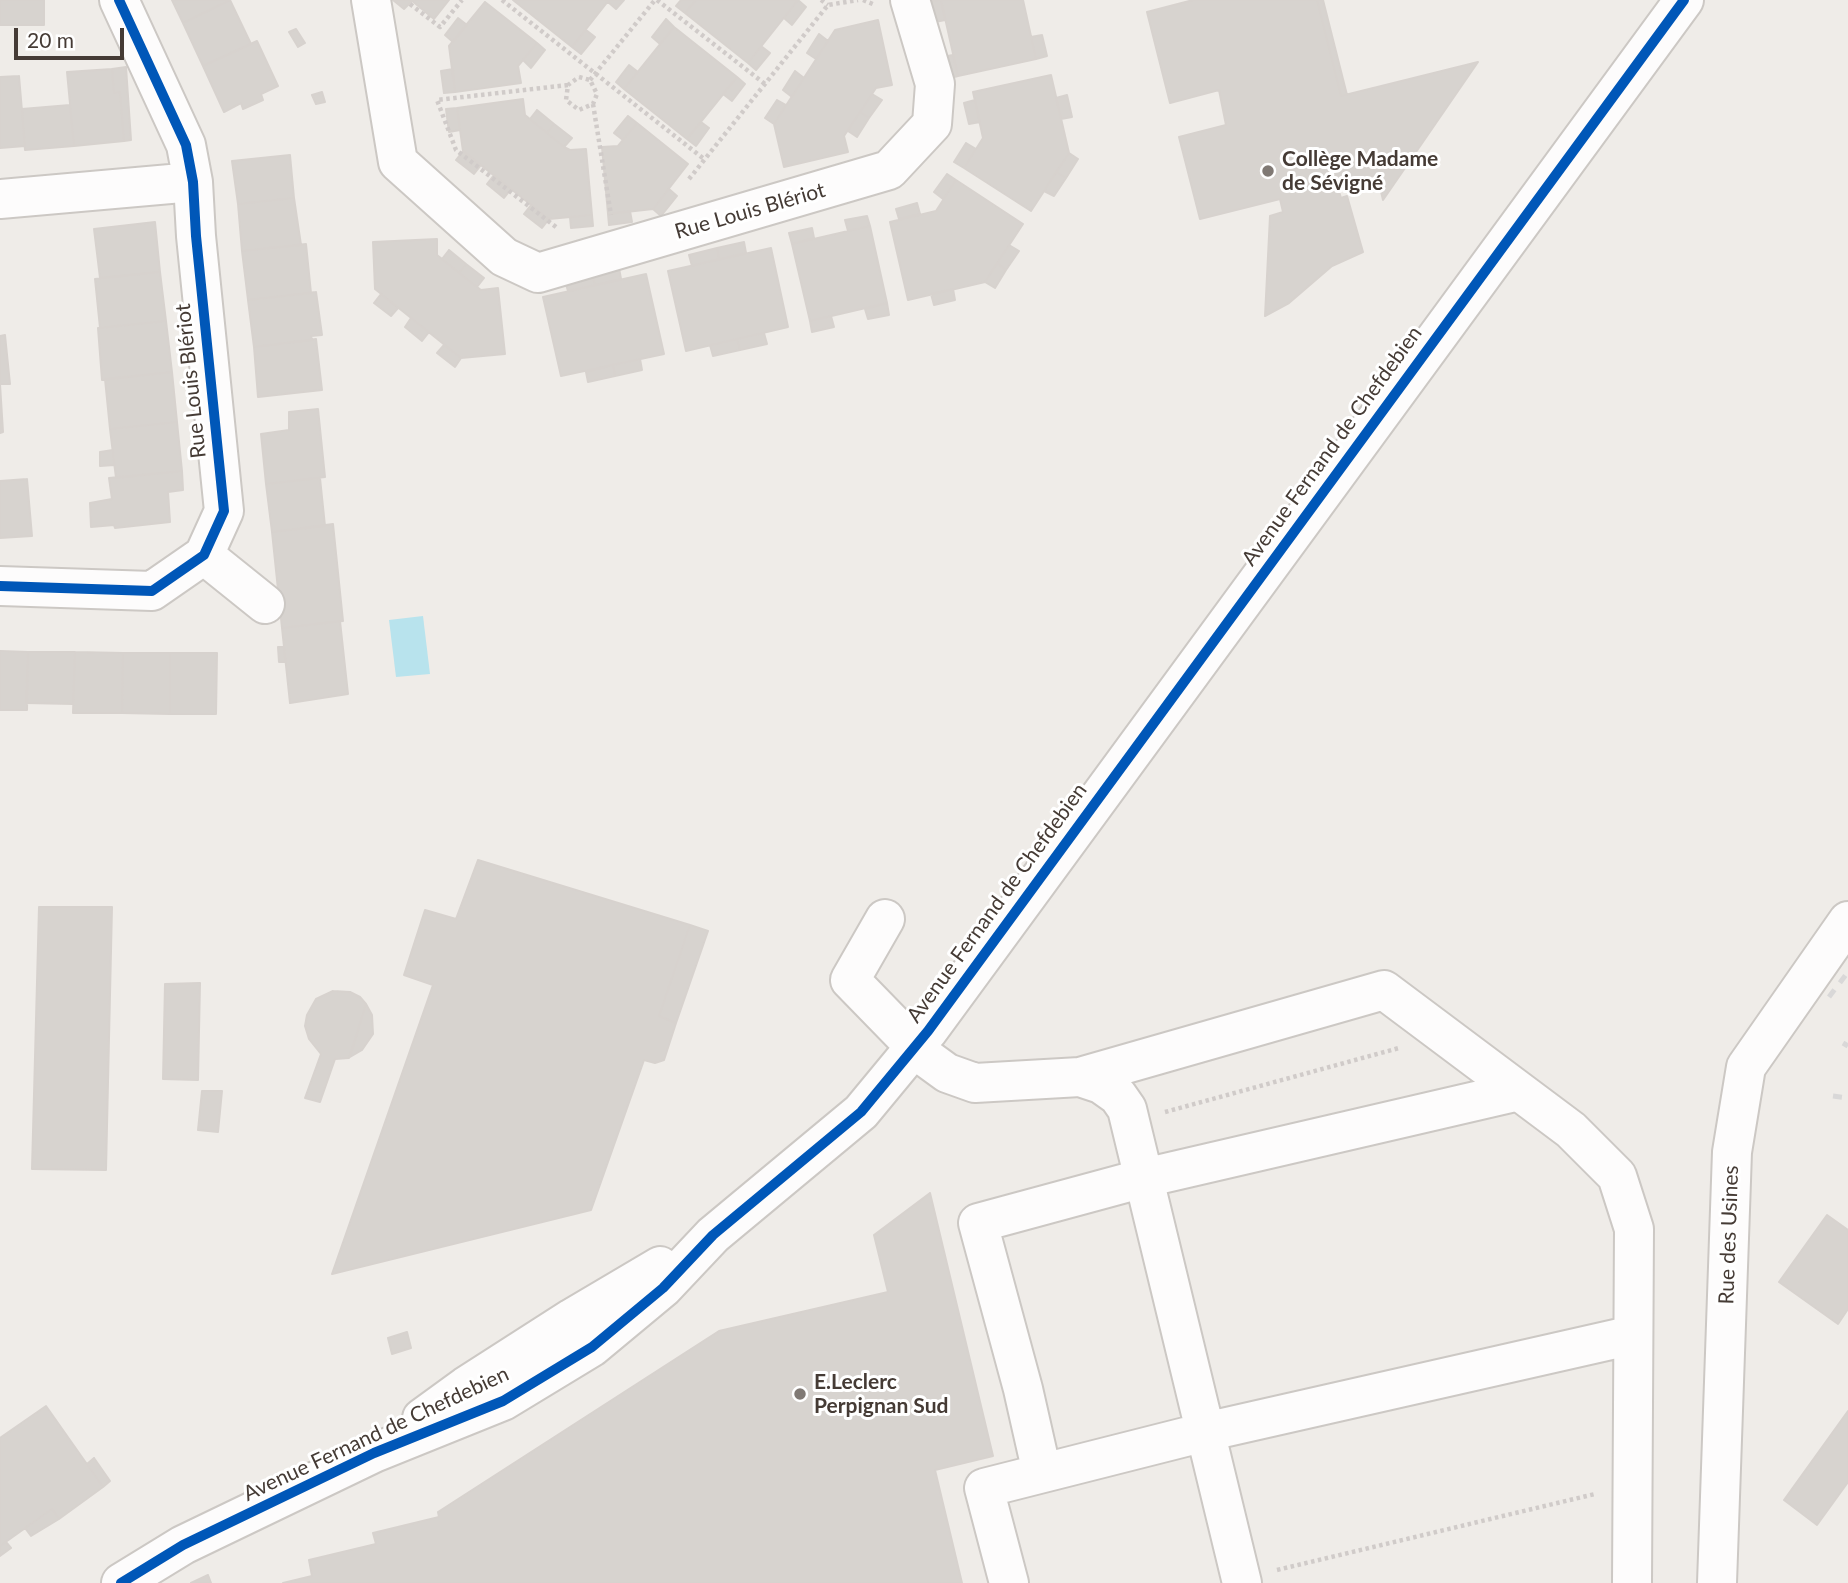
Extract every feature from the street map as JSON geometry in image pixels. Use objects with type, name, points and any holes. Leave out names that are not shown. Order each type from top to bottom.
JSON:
[{"type":"street","name":"Rue Louis Blériot","points":[[119,0],[186,145],[193,182],[224,511],[204,555]]},
{"type":"street","name":"Rue Louis Blériot","points":[[376,5],[398,162],[504,257],[538,273],[889,170],[932,124],[935,84],[910,0]]},
{"type":"street","name":"Avenue Fernand de Chefdebien","points":[[121,1583],[183,1545],[374,1453],[466,1386],[572,1318],[713,1235],[861,1112],[915,1047],[1684,0]]},
{"type":"street","points":[[0,199],[193,182]]},
{"type":"street","points":[[0,586],[152,591],[204,555],[265,604]]},
{"type":"street","points":[[885,919],[850,980],[915,1047],[947,1073],[975,1083],[1080,1077],[1384,990],[1570,1130],[1617,1176],[1634,1229],[1632,1583]]},
{"type":"street","name":"Rue des Usines","points":[[1717,1583],[1732,1152],[1746,1067],[1848,921]]},
{"type":"street","points":[[1080,1077],[1101,1084],[1118,1096],[1127,1109],[1241,1581]]},
{"type":"street","points":[[1042,1473],[1023,1389],[978,1223],[1144,1178],[1520,1091]]},
{"type":"street","points":[[1009,1583],[984,1488],[1205,1432],[1633,1335]]},
{"type":"path","points":[[376,5],[440,27],[462,0]]},
{"type":"path","points":[[502,0],[704,159]]},
{"type":"path","points":[[590,80],[656,0],[765,84]]},
{"type":"path","points":[[821,0],[828,5]]},
{"type":"path","points":[[689,179],[828,5],[858,0]]},
{"type":"path","points":[[558,229],[456,150],[437,100],[568,85],[579,78],[590,80]]},
{"type":"path","points":[[590,80],[597,94],[593,104],[615,250]]},
{"type":"path","points":[[568,85],[566,100],[579,110],[593,104]]},
{"type":"path","points":[[1130,1122],[1413,1045],[1429,1024]]},
{"type":"path","points":[[1241,1581],[1633,1485]]},
{"type":"water","points":[[423,616],[430,674],[396,677],[389,620]]},
{"type":"building","points":[[0,0],[44,0],[44,25],[0,25]]},
{"type":"building","points":[[172,0],[230,0],[183,23]]},
{"type":"building","points":[[230,0],[251,44],[203,66],[183,23]]},
{"type":"building","points":[[393,0],[411,0],[412,1],[404,9]]},
{"type":"building","points":[[411,0],[449,0],[434,19]]},
{"type":"building","points":[[513,0],[609,0],[572,47]]},
{"type":"building","points":[[609,0],[624,0],[616,9]]},
{"type":"building","points":[[681,0],[696,0],[685,13],[676,6]]},
{"type":"building","points":[[696,0],[798,0],[748,63],[685,13]]},
{"type":"building","points":[[798,0],[806,7],[792,25],[784,18]]},
{"type":"building","points":[[941,0],[945,20],[935,22],[930,1]]},
{"type":"building","points":[[941,0],[1023,0],[1036,59],[958,76]]},
{"type":"building","points":[[1193,0],[1317,0],[1341,96],[1478,62],[1383,200],[1377,175],[1337,185],[1341,198],[1347,196],[1363,252],[1332,266],[1289,303],[1265,316],[1270,216],[1283,212],[1280,199],[1200,219],[1179,137],[1226,125],[1219,90],[1170,103],[1147,12]]},
{"type":"building","points":[[1317,0],[1323,0],[1347,95],[1341,96]]},
{"type":"building","points":[[485,2],[537,43],[518,66],[521,83],[455,92],[449,46]]},
{"type":"building","points":[[458,18],[467,25],[453,42],[445,35]]},
{"type":"building","points":[[666,19],[674,27],[660,44],[652,37]]},
{"type":"building","points":[[878,20],[892,85],[876,88],[844,136],[848,152],[784,167],[774,124],[835,30]]},
{"type":"building","points":[[674,27],[737,77],[687,139],[624,89]]},
{"type":"building","points":[[296,29],[305,43],[298,47],[289,32]]},
{"type":"building","points":[[586,30],[595,37],[581,54],[572,47]]},
{"type":"building","points":[[819,34],[828,41],[816,59],[807,53]]},
{"type":"building","points":[[1042,35],[1047,56],[1036,59],[1031,37]]},
{"type":"building","points":[[257,41],[278,86],[261,94],[263,100],[243,109],[241,103],[224,112],[203,66]]},
{"type":"building","points":[[537,43],[545,50],[531,68],[523,60]]},
{"type":"building","points":[[761,46],[770,53],[756,70],[748,63]]},
{"type":"building","points":[[953,55],[958,76],[947,79],[942,57]]},
{"type":"building","points":[[629,65],[638,72],[624,89],[616,82]]},
{"type":"building","points":[[126,67],[131,140],[124,141],[120,92],[114,93],[112,69]]},
{"type":"building","points":[[112,69],[114,93],[120,92],[124,141],[74,146],[67,72]]},
{"type":"building","points":[[453,69],[455,92],[444,93],[441,71]]},
{"type":"building","points":[[795,71],[804,78],[792,97],[783,90]]},
{"type":"building","points":[[1051,75],[1069,153],[1031,211],[964,168],[983,138],[973,92]]},
{"type":"building","points":[[19,76],[25,146],[0,148],[0,77]]},
{"type":"building","points":[[737,77],[745,84],[732,101],[723,94]]},
{"type":"building","points":[[322,92],[325,102],[316,104],[312,95]]},
{"type":"building","points":[[872,94],[882,100],[869,118],[860,112]]},
{"type":"building","points":[[1067,95],[1072,117],[1061,119],[1056,98]]},
{"type":"building","points":[[523,99],[525,115],[564,147],[570,150],[586,149],[592,215],[549,219],[463,151],[457,108]]},
{"type":"building","points":[[777,100],[786,105],[774,124],[765,118]]},
{"type":"building","points":[[975,100],[980,122],[969,124],[964,103]]},
{"type":"building","points":[[70,105],[74,146],[25,150],[22,109]]},
{"type":"building","points":[[457,108],[460,130],[449,132],[446,109]]},
{"type":"building","points":[[537,110],[554,124],[547,133],[530,119]]},
{"type":"building","points":[[860,112],[869,118],[857,137],[848,131]]},
{"type":"building","points":[[628,116],[637,123],[623,140],[614,133]]},
{"type":"building","points":[[701,122],[709,128],[696,146],[687,139]]},
{"type":"building","points":[[637,123],[688,164],[653,209],[608,214],[602,147],[618,146]]},
{"type":"building","points":[[554,124],[572,138],[564,147],[547,133]]},
{"type":"building","points":[[966,143],[976,149],[964,168],[954,162]]},
{"type":"building","points":[[463,151],[481,165],[474,174],[456,160]]},
{"type":"building","points":[[1069,153],[1078,159],[1066,178],[1056,172]]},
{"type":"building","points":[[290,155],[294,198],[238,204],[232,161]]},
{"type":"building","points":[[1056,172],[1066,178],[1054,196],[1044,191]]},
{"type":"building","points":[[947,174],[956,180],[943,199],[934,192]]},
{"type":"building","points":[[494,175],[511,189],[504,198],[487,184]]},
{"type":"building","points":[[956,180],[1023,224],[985,282],[908,300],[890,222],[936,211]]},
{"type":"building","points":[[669,189],[677,196],[661,216],[653,209]]},
{"type":"building","points":[[294,198],[301,245],[242,251],[238,204]]},
{"type":"building","points":[[917,203],[920,214],[899,219],[896,209]]},
{"type":"building","points":[[531,205],[549,219],[542,228],[524,214]]},
{"type":"building","points":[[630,211],[632,222],[609,225],[608,214]]},
{"type":"building","points":[[592,215],[593,226],[571,228],[570,217]]},
{"type":"building","points":[[867,216],[870,226],[848,231],[845,220]]},
{"type":"building","points":[[155,222],[160,272],[100,278],[94,229]]},
{"type":"building","points":[[870,226],[887,303],[810,321],[792,244]]},
{"type":"building","points":[[812,228],[814,238],[792,244],[789,233]]},
{"type":"building","points":[[437,239],[437,255],[481,290],[498,288],[505,354],[461,358],[375,289],[373,242]]},
{"type":"building","points":[[744,242],[746,253],[719,259],[717,248]]},
{"type":"building","points":[[306,244],[311,293],[248,300],[242,251]]},
{"type":"building","points":[[1009,245],[1019,251],[1006,270],[997,263]]},
{"type":"building","points":[[717,248],[719,259],[692,266],[689,255]]},
{"type":"building","points":[[771,248],[788,327],[686,351],[668,271]]},
{"type":"building","points":[[449,250],[466,264],[459,273],[442,259]]},
{"type":"building","points":[[997,263],[1006,270],[995,288],[985,282]]},
{"type":"building","points":[[466,264],[484,278],[477,287],[459,273]]},
{"type":"building","points":[[619,268],[621,279],[595,285],[592,274]]},
{"type":"building","points":[[160,272],[166,321],[100,328],[95,279]]},
{"type":"building","points":[[592,274],[595,285],[568,291],[565,281]]},
{"type":"building","points":[[646,274],[664,354],[561,376],[543,297]]},
{"type":"building","points":[[953,289],[955,300],[934,305],[931,294]]},
{"type":"building","points":[[316,292],[322,335],[311,336],[312,340],[254,347],[248,300]]},
{"type":"building","points":[[381,294],[398,308],[391,316],[374,303]]},
{"type":"building","points":[[887,303],[889,315],[868,319],[865,309]]},
{"type":"building","points":[[831,316],[834,327],[812,332],[810,321]]},
{"type":"building","points":[[411,318],[429,332],[422,341],[405,327]]},
{"type":"building","points":[[166,321],[172,372],[102,380],[98,328]]},
{"type":"building","points":[[764,333],[767,344],[740,350],[737,339]]},
{"type":"building","points":[[5,335],[10,384],[0,384],[0,336]]},
{"type":"building","points":[[316,339],[322,390],[258,397],[254,347]]},
{"type":"building","points":[[737,339],[740,350],[713,356],[710,345]]},
{"type":"building","points":[[444,345],[461,358],[455,367],[437,353]]},
{"type":"building","points":[[640,359],[642,370],[615,376],[613,365]]},
{"type":"building","points":[[613,365],[615,376],[588,382],[586,372]]},
{"type":"building","points":[[172,372],[177,422],[110,429],[105,379]]},
{"type":"building","points":[[0,384],[3,432],[0,433]]},
{"type":"building","points":[[318,409],[325,477],[266,484],[261,434],[289,430],[289,412]]},
{"type":"building","points":[[177,422],[182,471],[116,478],[110,429]]},
{"type":"building","points":[[113,450],[114,465],[100,466],[100,452]]},
{"type":"building","points":[[182,471],[183,490],[168,492],[170,522],[115,528],[114,525],[91,527],[90,503],[112,499],[109,478]]},
{"type":"building","points":[[320,478],[325,526],[272,532],[266,484]]},
{"type":"building","points":[[27,479],[32,536],[0,538],[0,481]]},
{"type":"building","points":[[333,524],[343,621],[282,628],[272,532]]},
{"type":"building","points":[[340,621],[348,694],[290,703],[282,628]]},
{"type":"building","points":[[278,647],[284,647],[285,662],[279,662]]},
{"type":"building","points":[[0,651],[28,652],[27,710],[0,710]]},
{"type":"building","points":[[28,652],[75,652],[73,704],[26,703]]},
{"type":"building","points":[[75,652],[123,653],[122,713],[73,713]]},
{"type":"building","points":[[123,653],[170,653],[170,714],[122,713]]},
{"type":"building","points":[[170,653],[217,653],[216,714],[170,714]]},
{"type":"building","points":[[478,860],[690,925],[659,1016],[676,1023],[664,1060],[655,1063],[644,1060],[591,1210],[332,1274],[433,985],[404,975],[425,910],[456,919]]},
{"type":"building","points":[[39,907],[112,907],[106,1170],[32,1169]]},
{"type":"building","points":[[690,925],[708,931],[676,1023],[659,1016]]},
{"type":"building","points":[[200,983],[198,1080],[163,1079],[165,984]]},
{"type":"building","points":[[333,991],[350,992],[366,1004],[349,1058],[335,1059],[320,1102],[305,1098],[321,1054],[309,1039],[305,1026],[307,1015],[316,999]]},
{"type":"building","points":[[366,1004],[372,1015],[373,1034],[362,1050],[350,1057]]},
{"type":"building","points":[[202,1091],[222,1091],[218,1132],[198,1130]]},
{"type":"building","name":"E.Leclerc Perpignan Sud","points":[[930,1193],[993,1456],[935,1470],[962,1583],[283,1583],[312,1576],[309,1560],[376,1544],[373,1533],[439,1517],[438,1512],[719,1331],[888,1292],[874,1235]]},
{"type":"building","points":[[1827,1215],[1848,1230],[1848,1309],[1838,1324],[1779,1282]]},
{"type":"building","points":[[407,1332],[411,1348],[392,1354],[388,1338]]},
{"type":"building","points":[[46,1406],[103,1487],[59,1519],[52,1509],[0,1546],[0,1438]]},
{"type":"building","points":[[1848,1411],[1848,1482],[1817,1525],[1784,1500]]},
{"type":"building","points":[[94,1458],[110,1481],[103,1487],[87,1464]]},
{"type":"building","points":[[52,1509],[59,1519],[31,1536],[25,1528]]},
{"type":"building","points":[[6,1542],[11,1548],[0,1556],[0,1546]]},
{"type":"building","points":[[208,1575],[211,1583],[191,1583]]},
{"type":"railway","points":[[1829,997],[1848,972]]},
{"type":"railway","points":[[1843,1043],[1848,1046]]},
{"type":"railway","points":[[1833,1096],[1848,1098]]},
{"type":"cycle path","points":[[0,586],[152,591],[204,555],[224,511],[193,182],[186,145],[119,0]]},
{"type":"cycle path","points":[[121,1583],[183,1545],[374,1453],[503,1401],[592,1347],[663,1288],[713,1235],[861,1112],[928,1031],[1684,0]]},
{"type":"place","name":"Collège Madame de Sévigné","points":[[1268,171]]},
{"type":"place","name":"E.Leclerc Perpignan Sud","points":[[800,1394]]}]
